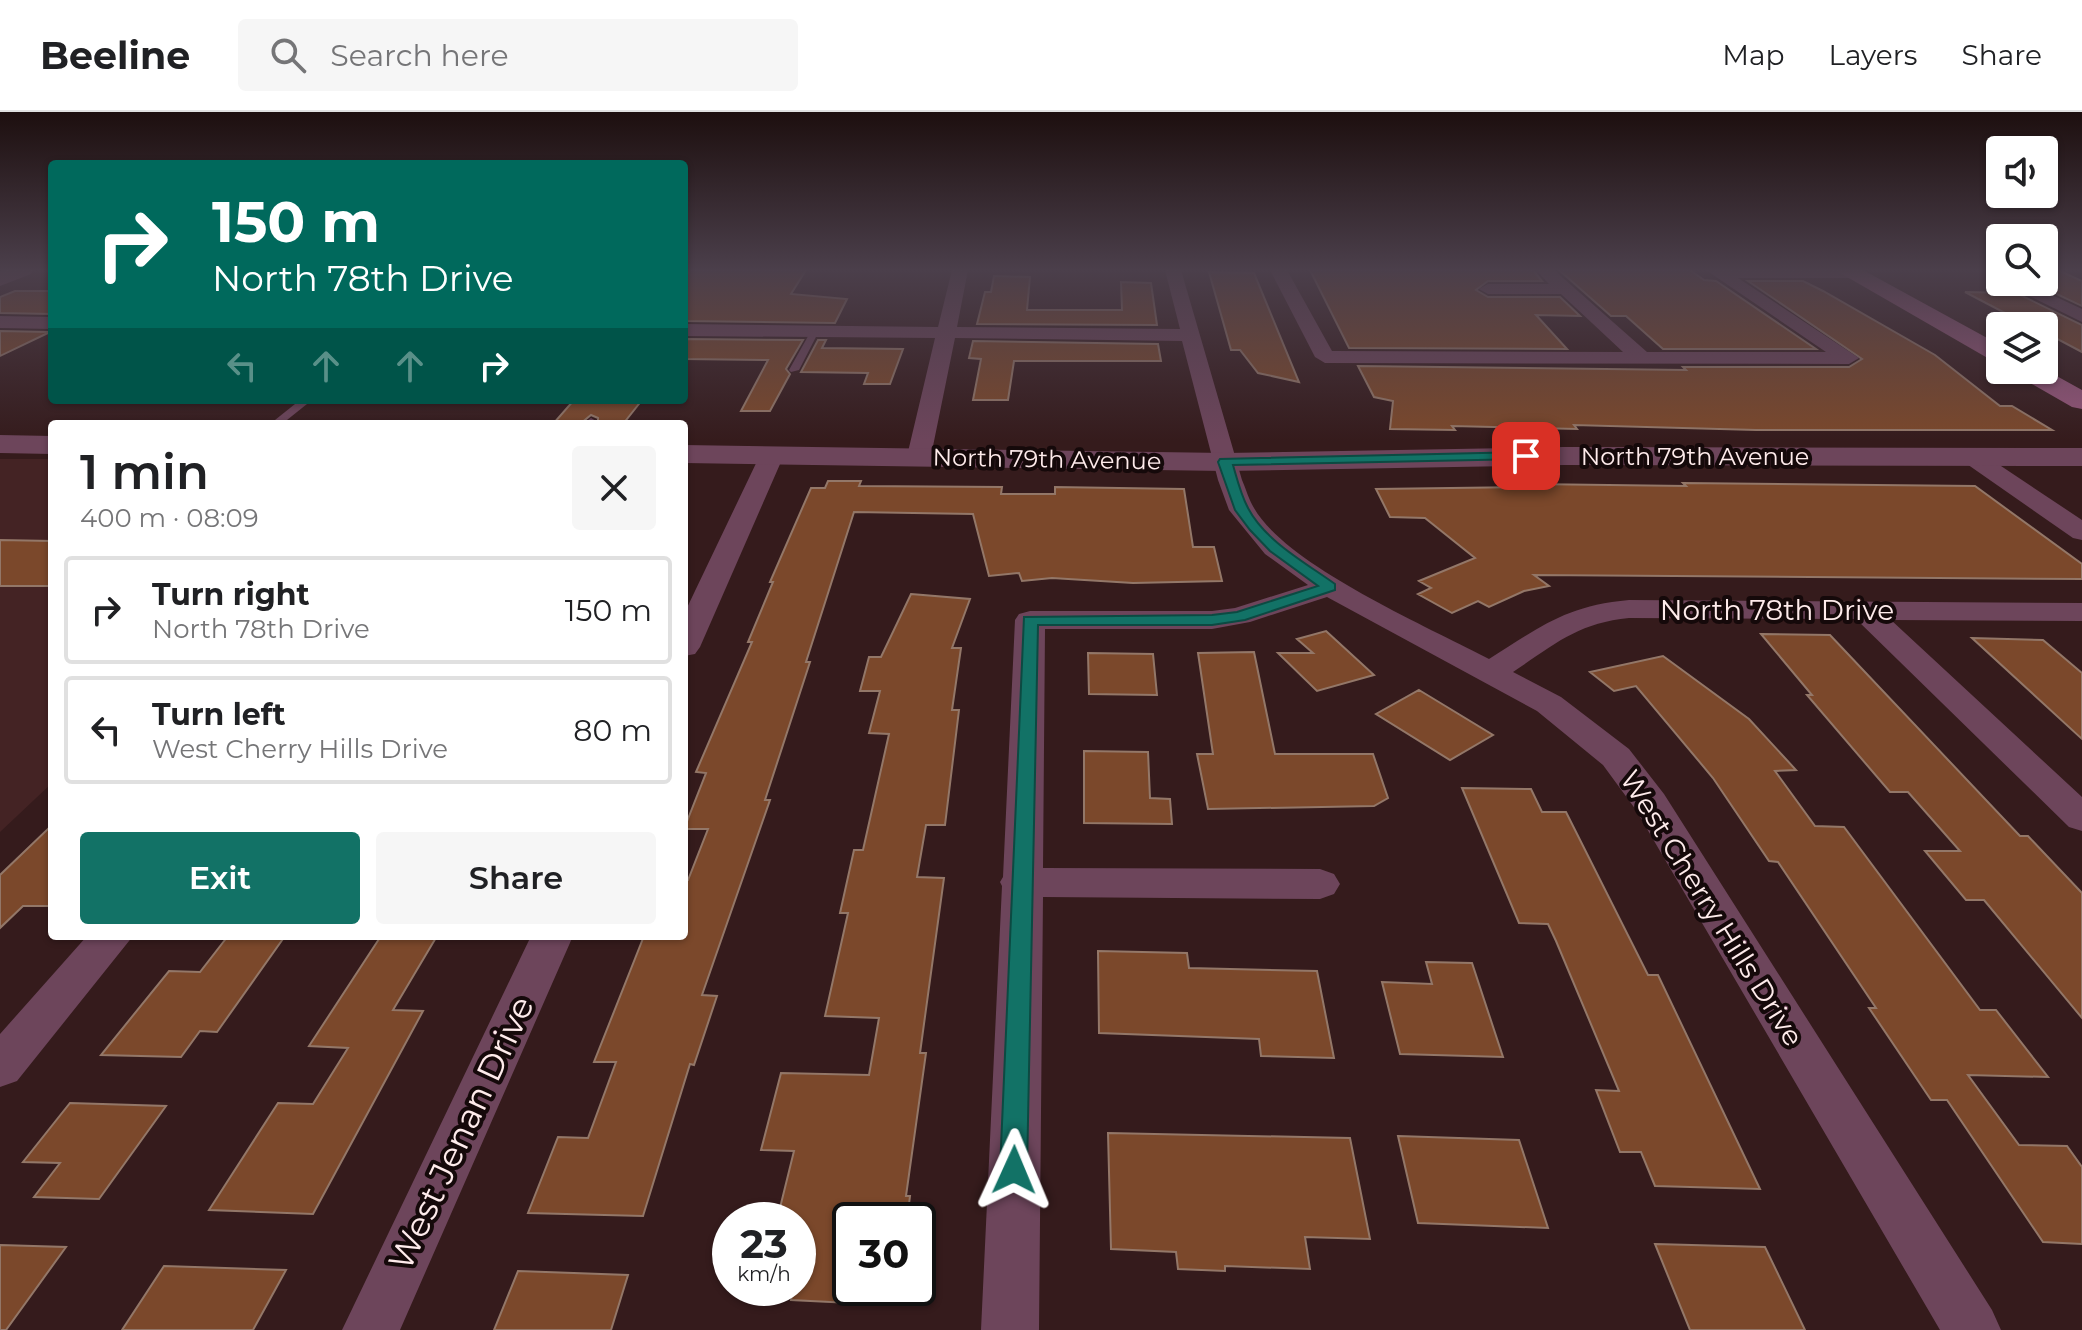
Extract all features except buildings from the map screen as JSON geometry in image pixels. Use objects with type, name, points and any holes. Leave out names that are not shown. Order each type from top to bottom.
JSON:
[{"type":"main road","points":[[1949,327],[1986,347]]},
{"type":"main road","points":[[2052,384],[2082,401]]},
{"type":"street","points":[[919,456],[947,327]]},
{"type":"street","name":"West Cherry Hills Drive","points":[[1189,327],[1225,462],[1242,510],[1275,548],[1330,587],[1549,704],[1616,757],[1651,803],[1972,1330]]},
{"type":"street","points":[[1309,327],[1325,357],[1849,358],[1801,327]]},
{"type":"street","points":[[1607,327],[1642,358]]},
{"type":"street","points":[[688,330],[1191,335]]},
{"type":"street","points":[[0,444],[48,445]]},
{"type":"street","name":"North 79th Avenue","points":[[688,454],[1225,462],[1551,456],[2082,457]]},
{"type":"street","points":[[688,638],[772,455]]},
{"type":"street","points":[[1972,457],[2082,532]]},
{"type":"street","points":[[1010,1330],[1020,882],[1030,620],[1212,620],[1239,616],[1330,587]]},
{"type":"street","name":"North 78th Drive","points":[[1490,673],[1561,626],[1599,612],[1629,609],[2082,612]]},
{"type":"street","points":[[1863,610],[2082,818]]},
{"type":"street","points":[[1020,882],[1320,884]]},
{"type":"street","points":[[0,1067],[109,940]]},
{"type":"street","name":"West Jenan Drive","points":[[371,1330],[550,940]]},
{"type":"lane","points":[[794,370],[815,331]]},
{"type":"lane","points":[[280,420],[302,404]]},
{"type":"shaded area","points":[[0,459],[48,459],[48,787],[0,832]]},
{"type":"route","points":[[1014,1170],[1030,620],[1212,620],[1239,616],[1330,587],[1275,548],[1255,527],[1242,510],[1225,462],[1526,456]]}]
